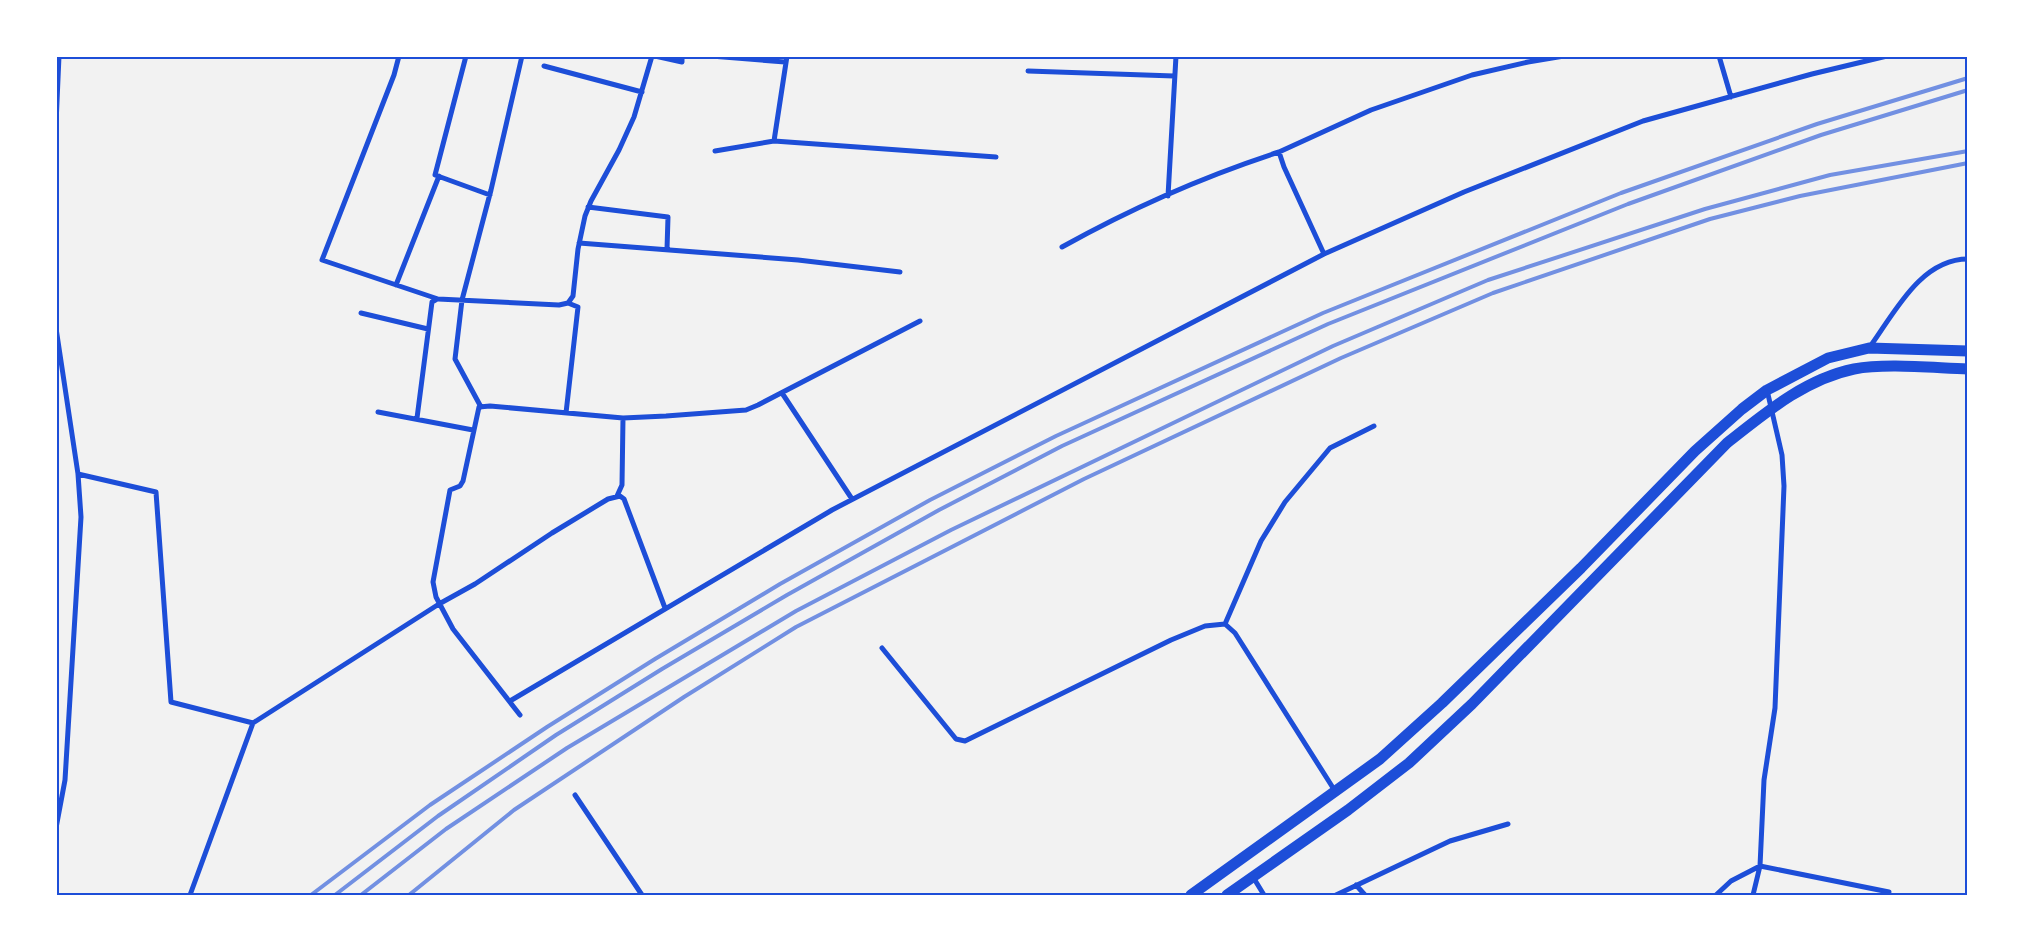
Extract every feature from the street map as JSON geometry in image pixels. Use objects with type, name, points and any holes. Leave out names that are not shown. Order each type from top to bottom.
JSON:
[{"type":"highway","points":[[1192,895],[1380,759],[1442,703],[1581,568],[1695,451],[1742,409],[1767,390],[1828,358],[1869,348],[1968,351]]},
{"type":"highway","points":[[1227,895],[1348,810],[1409,763],[1472,704],[1727,443],[1771,408],[1825,378],[1854,369],[1893,367],[1968,369]]},
{"type":"highway","points":[[1581,568],[1592,581]]},
{"type":"highway","points":[[1380,759],[1393,776]]},
{"type":"street","points":[[56,124],[59,56]]},
{"type":"street","points":[[399,56],[394,75],[322,260],[438,299],[568,303],[578,307],[566,413]]},
{"type":"street","points":[[466,56],[435,175],[490,194]]},
{"type":"street","points":[[481,407],[455,359],[462,300],[490,194],[522,56]]},
{"type":"street","points":[[568,303],[573,296],[580,243],[588,207],[626,136],[654,56],[682,62],[682,56]]},
{"type":"street","points":[[710,56],[786,59],[774,141]]},
{"type":"street","points":[[1168,196],[1176,56]]},
{"type":"street","points":[[1062,247],[1113,218],[1250,162],[1280,152],[1371,110],[1472,75],[1564,56]]},
{"type":"street","points":[[1719,56],[1731,97]]},
{"type":"street","points":[[510,701],[852,499],[1324,254],[1464,192],[1643,121],[1887,56]]},
{"type":"street","points":[[544,66],[642,92]]},
{"type":"street","points":[[1028,71],[1174,76]]},
{"type":"street","points":[[715,151],[774,141],[996,157]]},
{"type":"street","points":[[1280,152],[1284,167],[1324,254]]},
{"type":"street","points":[[396,285],[440,176]]},
{"type":"street","points":[[588,207],[668,217],[667,249]]},
{"type":"street","points":[[580,243],[798,260],[900,272]]},
{"type":"street","points":[[1869,348],[1917,281],[1938,266],[1960,259],[1968,259]]},
{"type":"street","points":[[417,418],[432,302],[438,299]]},
{"type":"street","points":[[361,313],[428,329]]},
{"type":"street","points":[[481,407],[623,418],[746,410],[920,321]]},
{"type":"street","points":[[56,328],[78,474],[81,517],[65,780],[56,828]]},
{"type":"street","points":[[1753,895],[1760,866],[1764,780],[1775,708],[1784,486],[1782,455],[1767,390]]},
{"type":"street","points":[[782,393],[852,499]]},
{"type":"street","points":[[481,407],[478,410],[463,481],[460,486],[450,490],[433,582],[439,604],[452,629],[520,715]]},
{"type":"street","points":[[378,412],[474,430]]},
{"type":"street","points":[[190,895],[253,723],[439,604],[475,584],[592,508],[617,496],[622,485],[623,418]]},
{"type":"street","points":[[1225,624],[1261,542],[1285,502],[1330,448],[1374,426]]},
{"type":"street","points":[[78,474],[156,492],[171,702],[253,723]]},
{"type":"street","points":[[617,496],[624,499],[665,608]]},
{"type":"street","points":[[882,648],[956,739],[965,741],[1171,640],[1205,626],[1225,624]]},
{"type":"street","points":[[1225,624],[1234,633],[1335,791]]},
{"type":"street","points":[[575,795],[642,895]]},
{"type":"street","points":[[1336,895],[1450,841],[1508,824]]},
{"type":"street","points":[[1716,895],[1731,881],[1760,866],[1889,892]]},
{"type":"street","points":[[1253,877],[1264,895]]},
{"type":"street","points":[[1356,885],[1366,895]]},
{"type":"railway","points":[[311,895],[430,805],[547,727],[655,659],[780,584],[930,500],[1056,436],[1323,313],[1621,193],[1817,124],[1968,78]]},
{"type":"railway","points":[[335,895],[438,816],[556,735],[662,669],[787,595],[939,510],[1062,446],[1328,324],[1628,204],[1821,135],[1968,90]]},
{"type":"railway","points":[[361,895],[446,829],[567,748],[796,611],[951,530],[1333,346],[1488,280],[1705,209],[1830,175],[1968,151]]},
{"type":"railway","points":[[409,895],[514,810],[684,697],[796,627],[1084,479],[1341,358],[1493,293],[1710,219],[1800,196],[1968,163]]}]
